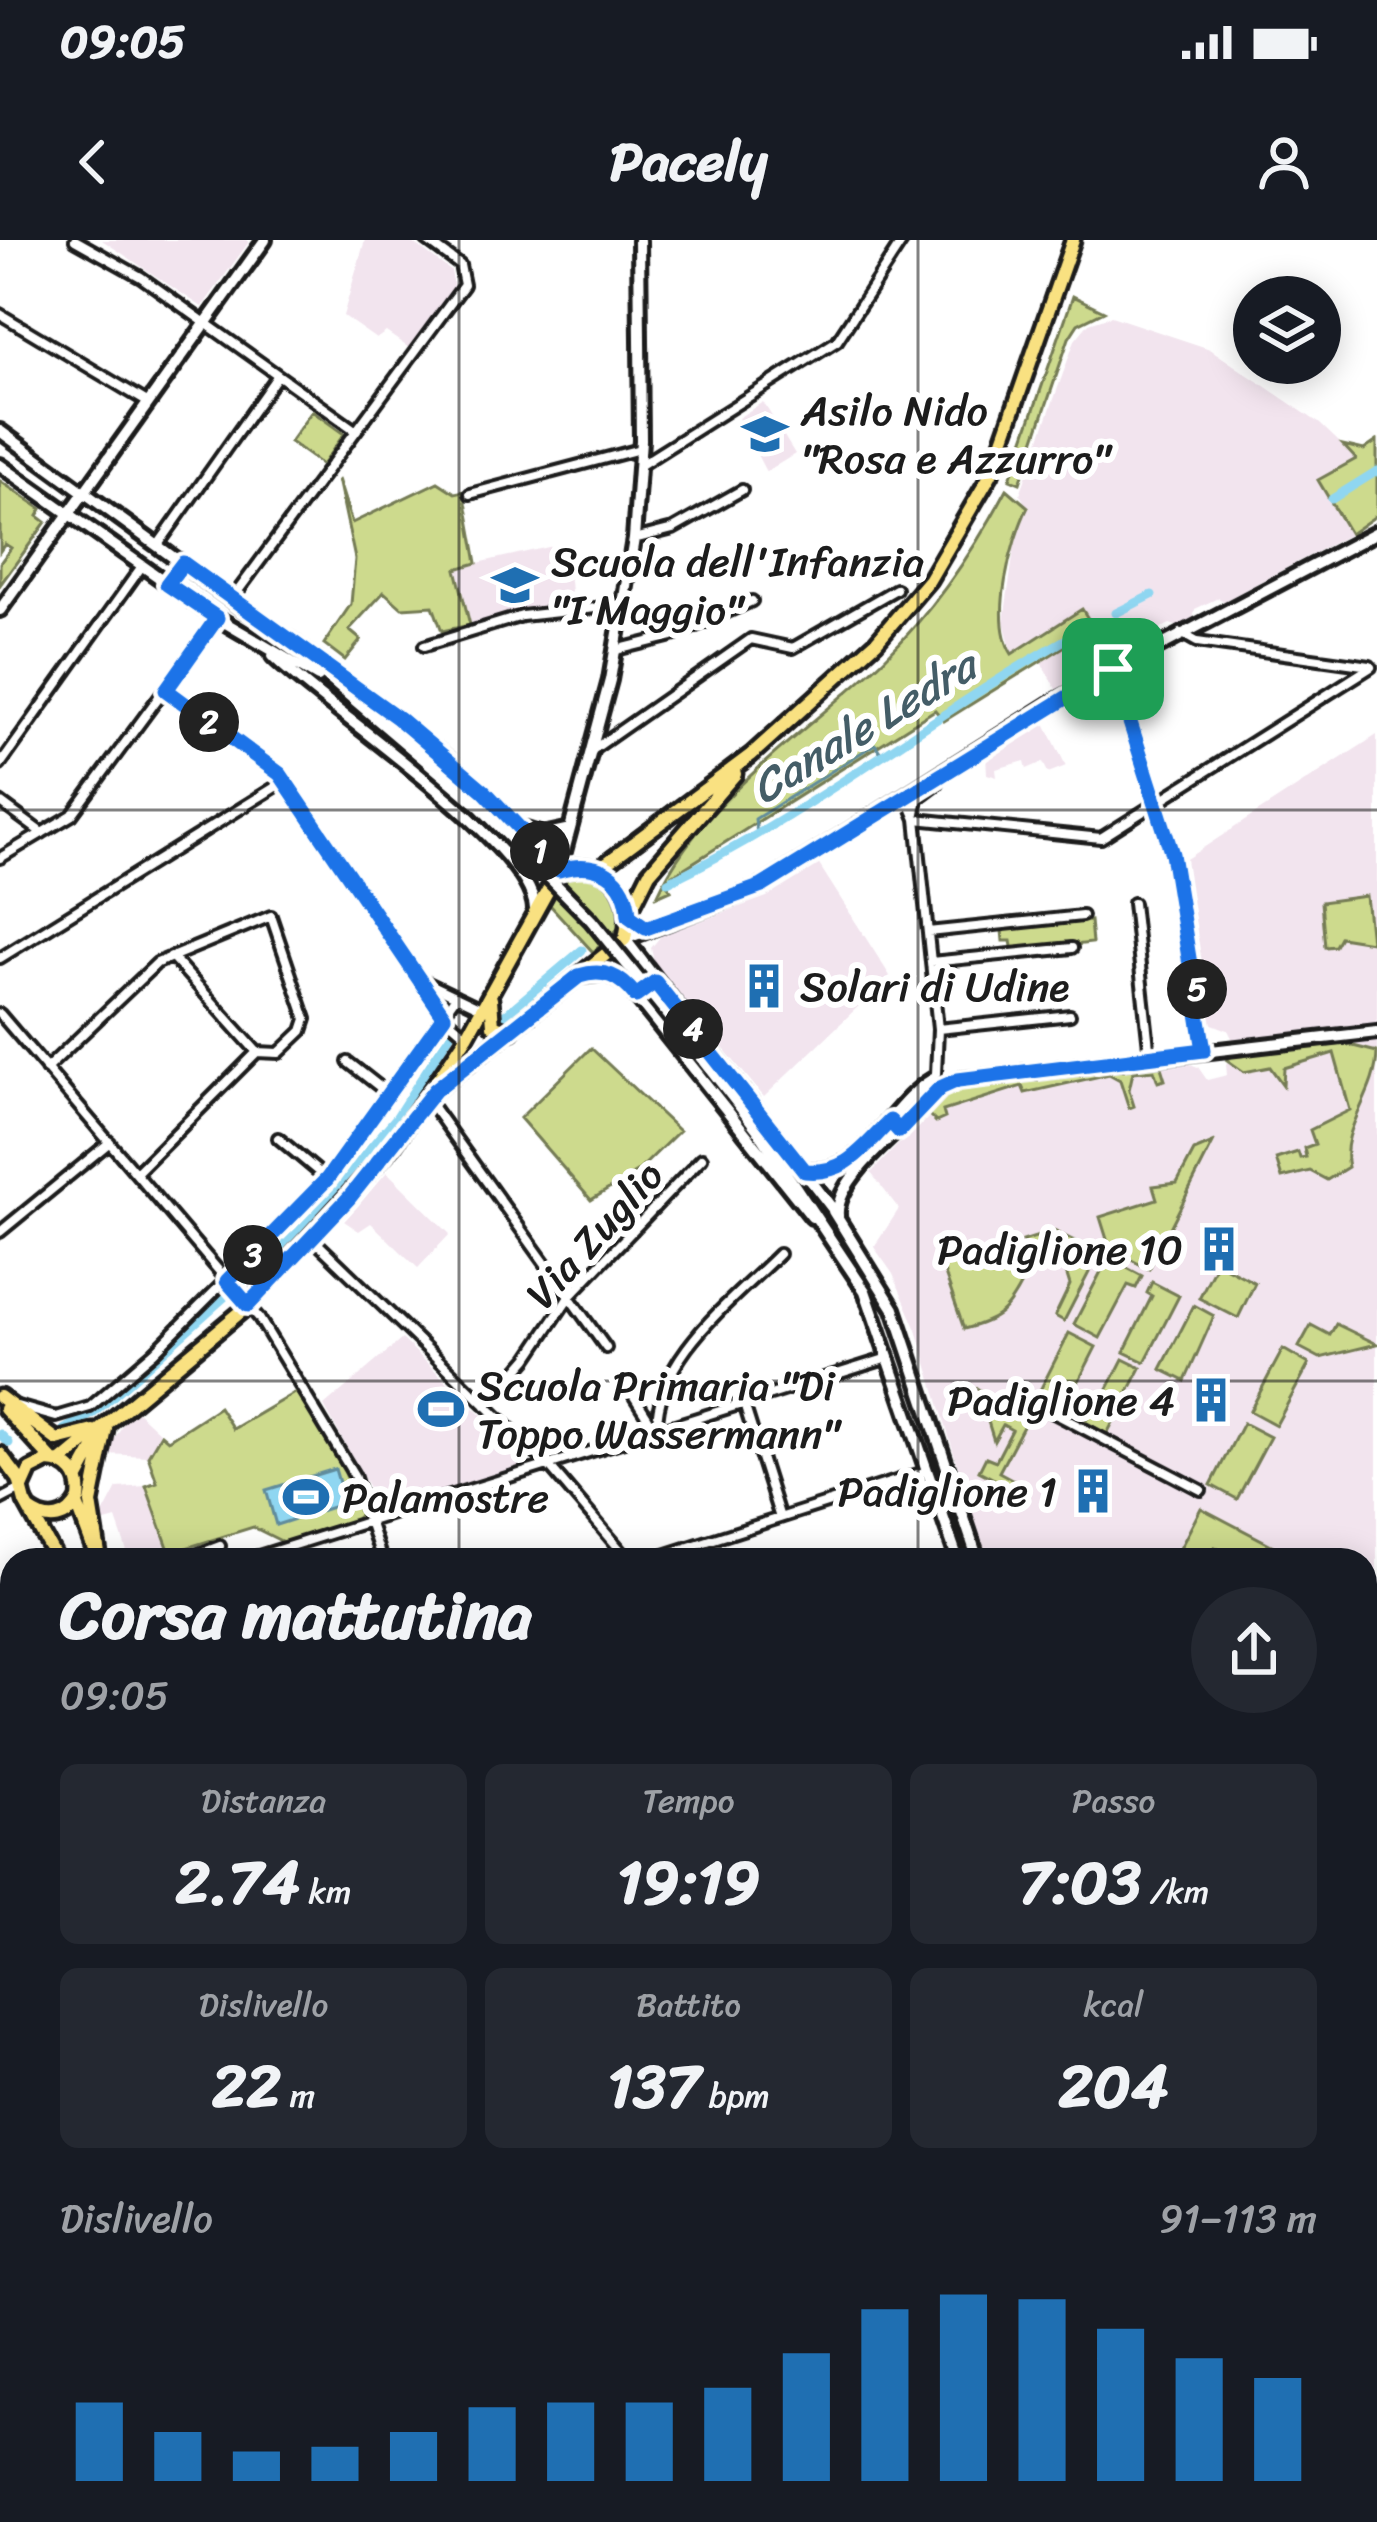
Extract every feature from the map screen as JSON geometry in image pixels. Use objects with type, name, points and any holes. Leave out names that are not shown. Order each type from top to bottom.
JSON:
[{"type":"main road","points":[[22,1488],[34,1466],[57,1462],[103,1429],[313,1239],[431,1095],[559,870],[565,832],[592,750],[616,650],[634,539],[640,448],[639,240]]},
{"type":"main road","points":[[600,868],[751,755],[876,642],[951,549],[998,458],[1073,240]]},
{"type":"main road","points":[[0,610],[260,242]]},
{"type":"main road","points":[[0,431],[266,625],[478,806],[591,920],[757,1129],[829,1230],[868,1296],[954,1548]]},
{"type":"main road","points":[[0,464],[217,618],[341,691]]},
{"type":"main road","points":[[431,1095],[625,939],[762,886],[1113,669],[1377,532]]},
{"type":"main road","points":[[165,582],[181,562]]},
{"type":"main road","points":[[266,625],[327,664],[484,791],[559,870]]},
{"type":"main road","points":[[262,646],[295,679],[477,816],[489,806],[484,791]]},
{"type":"main road","points":[[751,755],[650,872],[629,916],[625,939],[838,1216],[885,1289],[974,1548]]},
{"type":"main road","points":[[427,781],[529,884],[536,909]]},
{"type":"main road","points":[[675,811],[686,814],[688,827]]},
{"type":"main road","points":[[489,842],[496,820],[543,836],[565,832]]},
{"type":"main road","points":[[565,832],[570,853],[582,865]]},
{"type":"main road","points":[[559,870],[582,865],[600,868],[621,885],[629,916],[637,926],[651,928]]},
{"type":"main road","points":[[579,976],[606,973],[636,996],[807,1211],[829,1230]]},
{"type":"main road","points":[[636,996],[655,982]]},
{"type":"main road","points":[[495,986],[490,1019],[497,1028],[511,1032]]},
{"type":"main road","points":[[838,1216],[841,1191],[894,1126],[942,1078],[1377,1032]]},
{"type":"main road","points":[[757,1129],[799,1169],[844,1166],[894,1126]]},
{"type":"main road","points":[[868,1296],[885,1289]]},
{"type":"main road","points":[[2,1400],[62,1441],[103,1429]]},
{"type":"main road","points":[[2,1400],[78,1479]]},
{"type":"main road","points":[[95,1548],[77,1504],[78,1479],[103,1429]]},
{"type":"main road","points":[[99,1548],[92,1489],[103,1429]]},
{"type":"main road","points":[[0,1454],[51,1548]]},
{"type":"main road","points":[[938,1503],[951,1478]]},
{"type":"main road","points":[[30,1510],[55,1519],[77,1504]]},
{"type":"street","points":[[75,240],[205,321],[355,430]]},
{"type":"street","points":[[232,599],[465,281],[460,265],[426,240]]},
{"type":"street","points":[[639,466],[836,341],[903,240]]},
{"type":"street","points":[[0,314],[147,402]]},
{"type":"street","points":[[158,545],[278,375]]},
{"type":"street","points":[[470,494],[640,448]]},
{"type":"street","points":[[634,539],[673,530],[742,490]]},
{"type":"street","points":[[0,765],[142,566]]},
{"type":"street","points":[[592,750],[752,639],[793,648],[896,589]]},
{"type":"street","points":[[616,650],[676,635],[752,602]]},
{"type":"street","points":[[424,646],[522,616],[624,604]]},
{"type":"street","points":[[0,858],[72,815],[217,618]]},
{"type":"street","points":[[1181,633],[1197,642],[1374,671]]},
{"type":"street","points":[[1113,669],[1183,903],[1204,1050]]},
{"type":"street","points":[[916,817],[1101,838],[1374,671]]},
{"type":"street","points":[[166,690],[285,781],[444,1016],[467,1036]]},
{"type":"street","points":[[940,773],[938,783],[918,798],[916,817],[942,1078]]},
{"type":"street","points":[[0,958],[285,781]]},
{"type":"street","points":[[906,795],[916,817]]},
{"type":"street","points":[[0,802],[42,832]]},
{"type":"street","points":[[1133,903],[1150,1056]]},
{"type":"street","points":[[46,1069],[158,963],[172,957],[271,916],[305,1025],[279,1053],[257,1052],[172,957]]},
{"type":"street","points":[[928,932],[1082,916]]},
{"type":"street","points":[[931,962],[1072,948]]},
{"type":"street","points":[[423,981],[483,1009]]},
{"type":"street","points":[[2,1400],[45,1416],[91,1407],[154,1352],[230,1284],[327,1179],[456,996]]},
{"type":"street","points":[[0,1014],[245,1301],[355,1475],[379,1548]]},
{"type":"street","points":[[938,1029],[1070,1016]]},
{"type":"street","points":[[137,1172],[257,1052]]},
{"type":"street","points":[[348,1062],[390,1095]]},
{"type":"street","points":[[431,1095],[606,1348]]},
{"type":"street","points":[[278,1138],[327,1179]]},
{"type":"street","points":[[0,1232],[110,1142]]},
{"type":"street","name":"Via Zuglio","points":[[487,1406],[529,1358],[569,1297],[702,1158]]},
{"type":"street","points":[[313,1239],[549,1466],[619,1548]]},
{"type":"street","points":[[657,1432],[658,1407],[685,1351],[779,1254]]},
{"type":"street","points":[[285,1548],[890,1358]]},
{"type":"street","points":[[625,1382],[657,1432]]},
{"type":"street","points":[[1028,1399],[1202,1490]]},
{"type":"street","points":[[744,1404],[780,1518]]},
{"type":"street","points":[[686,1548],[927,1471]]},
{"type":"street","points":[[0,1500],[22,1488]]},
{"type":"street","points":[[215,1548],[220,1546]]},
{"type":"shaded area","points":[[102,240],[246,240],[249,242],[202,307]]},
{"type":"shaded area","points":[[365,240],[409,240],[451,271],[454,288],[409,348],[386,332],[376,339],[343,316]]},
{"type":"shaded area","points":[[1111,316],[1210,349],[1233,365],[1233,384],[1262,384],[1319,423],[1357,459],[1318,480],[1350,534],[1224,601],[1218,598],[1195,609],[1193,620],[1179,627],[1170,624],[1110,654],[1113,660],[1057,691],[1040,660],[1093,628],[1082,609],[1012,654],[1004,621],[1015,542],[1027,507],[1020,494],[1075,340],[1089,323]]},
{"type":"shaded area","name":"Asilo Nido \"Rosa e Azzurro\"","points":[[763,402],[795,454],[766,472],[738,418]]},
{"type":"shaded area","name":"Scuola dell'Infanzia \"I Maggio\"","points":[[566,543],[572,601],[470,625],[456,568]]},
{"type":"shaded area","points":[[1043,719],[1066,766],[1048,773],[1043,762],[1027,769],[1025,761],[996,769],[997,777],[987,774],[986,755]]},
{"type":"shaded area","points":[[1377,735],[1377,1024],[1233,1040],[1228,1030],[1210,1023],[1186,859]]},
{"type":"shaded area","points":[[818,863],[890,976],[764,1097],[655,967],[651,948],[665,931],[753,899]]},
{"type":"shaded area","points":[[1377,1041],[1377,1548],[982,1548],[917,1330],[893,1274],[874,1247],[899,1209],[871,1173],[950,1090],[1182,1061],[1198,1067],[1207,1080],[1227,1075],[1226,1064],[1233,1055]]},
{"type":"shaded area","points":[[387,1172],[450,1234],[418,1268],[371,1223],[359,1231],[344,1221]]},
{"type":"shaded area","points":[[402,1339],[527,1458],[524,1468],[407,1506],[399,1498],[378,1504],[324,1406]]},
{"type":"shaded area","points":[[133,1408],[161,1434],[148,1456],[105,1454]]},
{"type":"shaded area","points":[[146,1486],[168,1548],[126,1548],[116,1519],[98,1524],[117,1488]]},
{"type":"green space","points":[[1073,296],[1104,311],[1078,324],[1069,338],[1020,483],[1010,479]]},
{"type":"green space","points":[[312,411],[344,434],[322,465],[290,442]]},
{"type":"green space","points":[[1377,441],[1377,515],[1350,534],[1318,480],[1356,459],[1343,445],[1364,450]]},
{"type":"green space","points":[[338,479],[352,523],[438,482],[455,493],[464,491],[477,563],[456,569],[470,625],[442,631],[433,606],[402,608],[384,592],[349,630],[361,640],[345,660],[324,644],[351,604],[355,559]]},
{"type":"green space","points":[[0,481],[42,509],[38,516],[46,522],[0,585],[0,563],[11,548],[5,544],[0,551]]},
{"type":"green space","points":[[1007,489],[1028,507],[1005,580],[1003,621],[1012,654],[1082,609],[1094,628],[944,721],[935,710],[666,880],[701,827],[729,797],[884,659],[920,620],[967,557]]},
{"type":"green space","points":[[587,873],[604,877],[621,897],[622,925],[593,952],[550,905],[564,879]]},
{"type":"green space","points":[[1366,896],[1371,942],[1340,937],[1335,946],[1325,947],[1321,902]]},
{"type":"green space","points":[[1090,921],[1092,943],[1013,952],[1011,941],[1003,941],[1002,930]]},
{"type":"green space","points":[[1345,1044],[1377,1052],[1349,1139],[1348,1167],[1327,1180],[1310,1171],[1282,1178],[1276,1159],[1298,1152],[1300,1158],[1306,1157],[1304,1148],[1315,1144],[1310,1130],[1350,1110],[1334,1053],[1284,1068],[1283,1085],[1270,1067],[1244,1072],[1227,1060],[1233,1055]]},
{"type":"green space","points":[[591,1048],[679,1131],[638,1171],[591,1200],[520,1118]]},
{"type":"green space","points":[[1160,1064],[1165,1080],[1158,1082],[1154,1070],[1133,1072],[1129,1090],[1134,1106],[1129,1108],[1120,1080],[1109,1074],[1025,1093],[1022,1086],[943,1111],[945,1118],[936,1122],[927,1113],[950,1090]]},
{"type":"green space","points":[[1213,1143],[1149,1269],[1110,1249],[1100,1217],[1157,1199],[1153,1186],[1177,1183],[1194,1151]]},
{"type":"green space","points":[[1054,1231],[1099,1253],[1064,1321],[1055,1316],[1070,1285],[1057,1243],[1026,1251],[1023,1241]]},
{"type":"green space","points":[[1011,1244],[1022,1282],[1016,1293],[1000,1314],[964,1329],[942,1265]]},
{"type":"green space","points":[[1108,1258],[1142,1276],[1136,1288],[1128,1285],[1100,1338],[1074,1324]]},
{"type":"green space","points":[[1217,1263],[1255,1283],[1238,1318],[1199,1298]]},
{"type":"green space","points":[[1152,1282],[1179,1296],[1145,1362],[1124,1352],[1152,1296],[1147,1293]]},
{"type":"green space","points":[[1194,1305],[1214,1316],[1185,1381],[1161,1369]]},
{"type":"green space","points":[[1336,1324],[1377,1344],[1320,1358],[1299,1347],[1311,1325],[1330,1335]]},
{"type":"green space","points":[[1069,1333],[1096,1347],[1064,1410],[1037,1396]]},
{"type":"green space","points":[[1283,1349],[1309,1364],[1276,1425],[1250,1411]]},
{"type":"green space","points":[[1123,1359],[1141,1368],[1107,1434],[1085,1422],[1090,1412],[1095,1414]]},
{"type":"green space","points":[[978,1389],[1027,1419],[999,1472],[1021,1484],[1017,1491],[979,1471],[986,1457],[996,1461],[1012,1430],[1003,1425],[994,1441]]},
{"type":"green space","points":[[296,1392],[340,1459],[360,1514],[354,1521],[283,1542],[253,1527],[186,1548],[168,1548],[146,1486],[157,1482],[148,1456],[161,1434],[168,1440],[219,1407],[233,1429]]},
{"type":"green space","points":[[1243,1423],[1270,1437],[1237,1499],[1211,1485]]},
{"type":"green space","points":[[1201,1508],[1277,1548],[1215,1547],[1180,1548]]},
{"type":"water","name":"Palamostre","points":[[335,1469],[345,1503],[276,1525],[266,1490]]},
{"type":"waterway","name":"Canale Ledra","points":[[1332,499],[1377,471]]},
{"type":"waterway","name":"Canale Ledra","points":[[1116,613],[1152,595]]},
{"type":"waterway","name":"Canale Ledra","points":[[668,882],[777,823],[985,688],[1092,625]]},
{"type":"waterway","points":[[757,834],[755,819],[875,744],[881,753]]},
{"type":"waterway","name":"Canale Ledra","points":[[504,1016],[582,950]]},
{"type":"waterway","name":"Canale Ledra","points":[[65,1429],[94,1413],[300,1230],[396,1118],[450,1034]]},
{"type":"waterway","name":"Canale Ledra","points":[[0,1434],[9,1443]]},
{"type":"place","name":"Asilo Nido \"Rosa e Azzurro\"","points":[[765,434]]},
{"type":"place","name":"Scuola dell'Infanzia \"I Maggio\"","points":[[515,585]]},
{"type":"place","name":"Solari di Udine","points":[[764,986]]},
{"type":"place","name":"Padiglione 10","points":[[1219,1249]]},
{"type":"place","name":"Padiglione 4","points":[[1211,1400]]},
{"type":"place","name":"Scuola Primaria \"Di Toppo Wassermann\"","points":[[441,1409]]},
{"type":"place","name":"Padiglione 1","points":[[1093,1491]]},
{"type":"place","name":"Palamostre","points":[[306,1497]]},
{"type":"route","points":[[183,563],[398,718],[484,791],[559,870],[582,865],[609,872],[626,896],[629,916],[646,928],[762,886],[1113,669],[1172,854],[1204,1050],[958,1080],[940,1088],[899,1131],[890,1121],[844,1166],[828,1172],[805,1171],[655,982],[636,996],[613,976],[591,972],[579,976],[435,1090],[349,1198],[248,1305],[227,1281],[327,1179],[444,1016],[280,774],[166,690],[217,618],[167,584],[183,563]]}]
